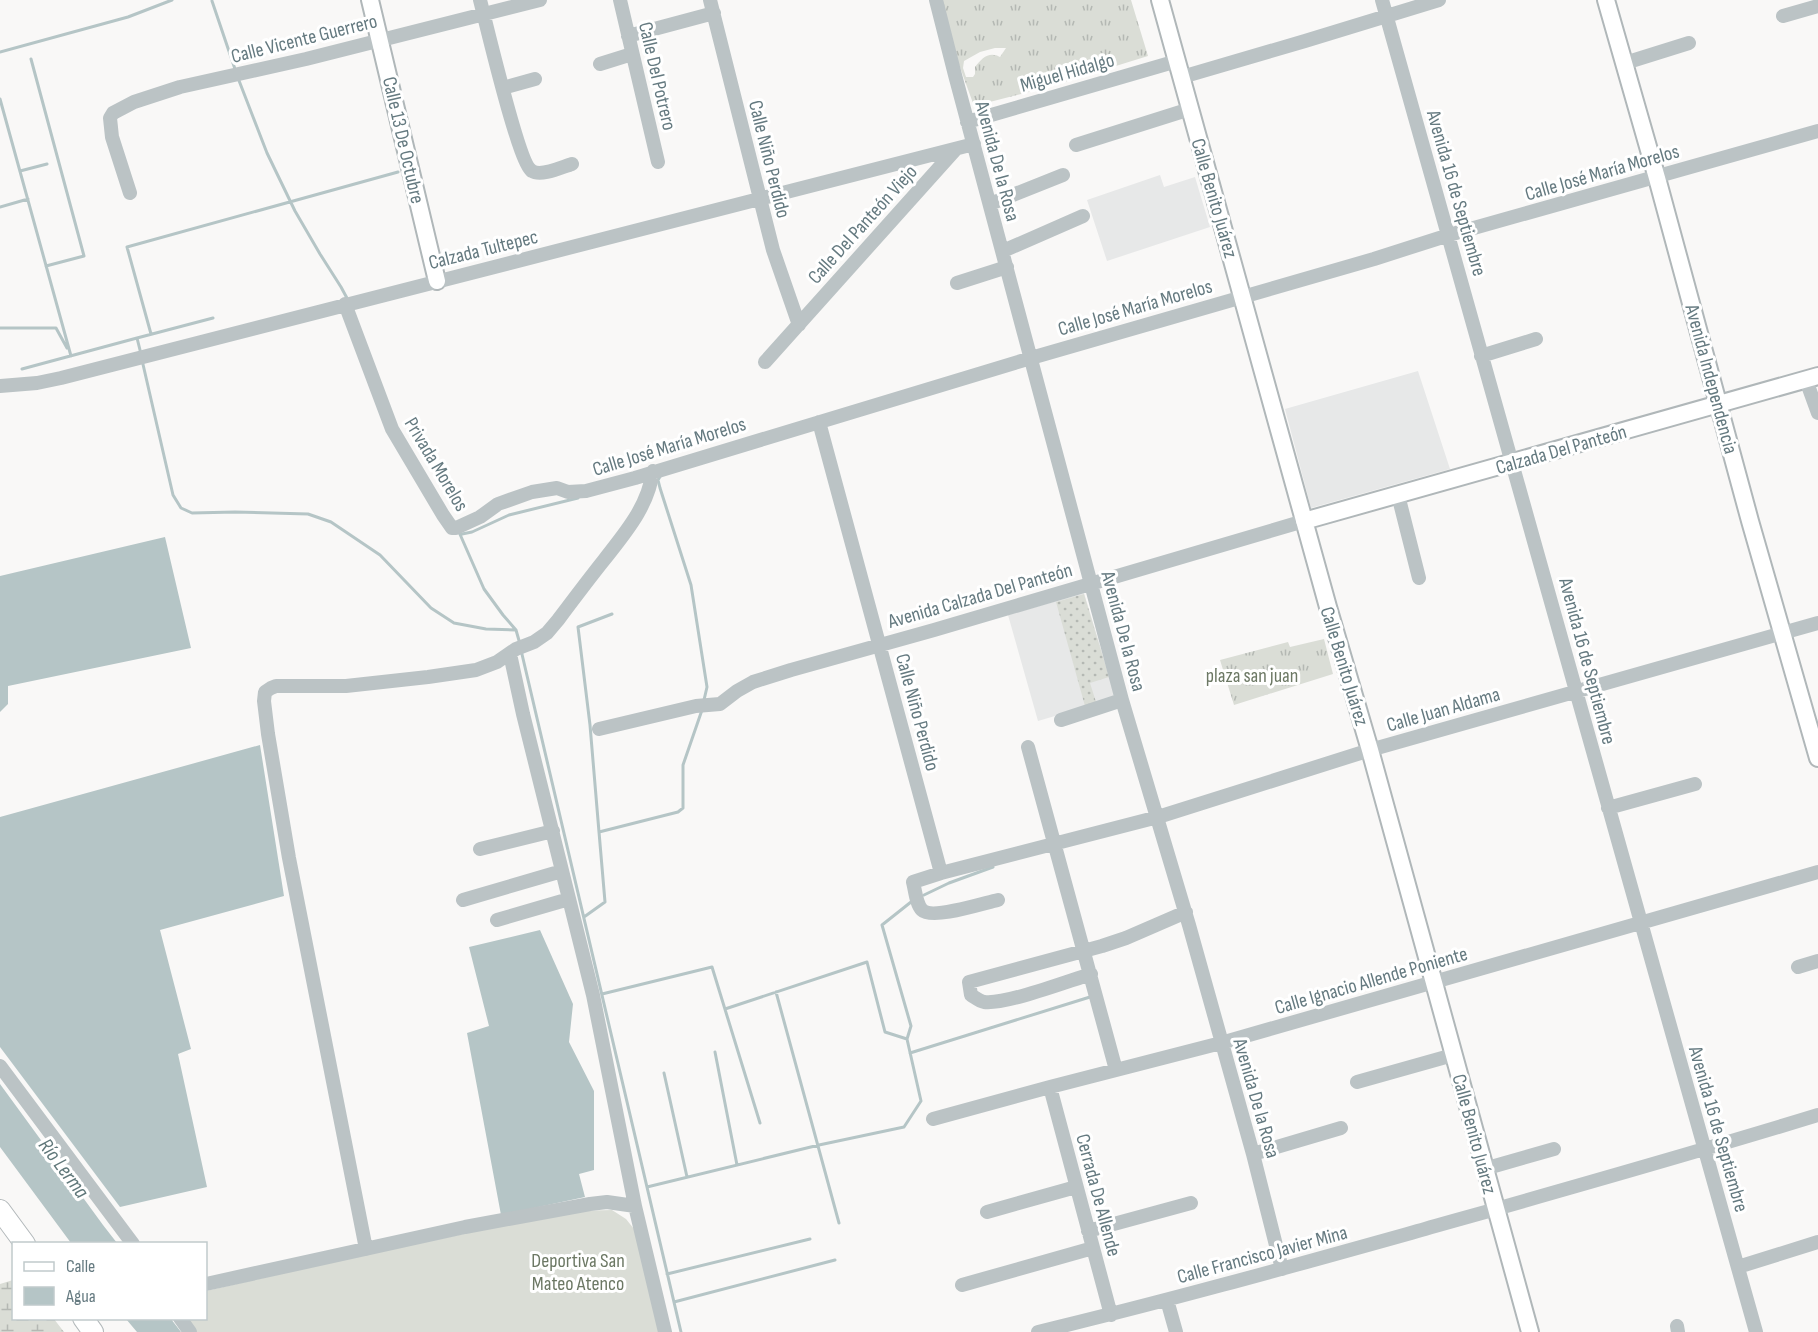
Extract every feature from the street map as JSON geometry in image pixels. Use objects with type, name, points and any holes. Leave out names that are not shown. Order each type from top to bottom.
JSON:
[{"type":"highway","points":[[0,1210],[24,1242]]},
{"type":"highway","points":[[0,1227],[12,1242]]},
{"type":"main road","name":"Calle 13 De Octubre","points":[[370,0],[437,281]]},
{"type":"main road","name":"Calle Benito Juárez","points":[[1160,0],[1530,1332]]},
{"type":"main road","name":"Avenida Independencia","points":[[1606,0],[1818,758]]},
{"type":"main road","name":"Calzada Del Panteón","points":[[1304,521],[1812,378]]},
{"type":"street","name":"Calle Vicente Guerrero","points":[[130,193],[112,136],[110,118],[121,108],[180,87],[306,59],[482,7],[540,0]]},
{"type":"street","name":"Calle Del Potrero","points":[[620,0],[658,162]]},
{"type":"street","name":"Avenida De la Rosa","points":[[936,0],[1122,700],[1186,912],[1253,1154],[1282,1269]]},
{"type":"street","name":"Avenida 16 de Septiembre","points":[[1382,0],[1756,1332]]},
{"type":"street","name":"Miguel Hidalgo","points":[[967,122],[1386,16],[1439,0]]},
{"type":"street","points":[[1783,16],[1818,6]]},
{"type":"street","points":[[482,7],[503,88],[529,168],[532,172],[541,173],[572,164]]},
{"type":"street","points":[[628,36],[712,7]]},
{"type":"street","name":"Calle Niño Perdido","points":[[712,7],[773,250],[799,325]]},
{"type":"street","points":[[1625,63],[1689,43]]},
{"type":"street","points":[[600,64],[632,54]]},
{"type":"street","points":[[503,88],[535,79]]},
{"type":"street","points":[[1076,145],[1190,109]]},
{"type":"street","name":"Calle José María Morelos","points":[[568,492],[586,491],[1449,235],[1818,131]]},
{"type":"street","name":"Calzada Tultepec","points":[[0,386],[38,383],[974,144]]},
{"type":"street","name":"Calle Del Panteón Viejo","points":[[765,362],[955,150]]},
{"type":"street","points":[[990,204],[1063,175]]},
{"type":"street","points":[[1003,251],[1083,216]]},
{"type":"street","points":[[957,283],[1007,267]]},
{"type":"street","name":"Privada Morelos","points":[[345,304],[392,429],[452,528],[471,522],[498,504],[532,492],[557,488],[568,492]]},
{"type":"street","points":[[1481,356],[1536,339]]},
{"type":"street","points":[[1812,378],[1818,413]]},
{"type":"street","name":"Calle Niño Perdido","points":[[819,422],[941,873]]},
{"type":"street","points":[[366,1249],[289,858],[268,734],[264,695],[267,690],[276,686],[346,686],[456,673],[487,666],[534,642],[547,633],[558,620],[625,533],[643,505],[649,491],[653,471]]},
{"type":"street","points":[[1398,495],[1419,578]]},
{"type":"street","name":"Avenida Calzada Del Panteón","points":[[599,729],[696,706],[712,706],[753,682],[790,670],[1304,521]]},
{"type":"street","name":"Calle Juan Aldama","points":[[998,900],[941,913],[927,913],[919,906],[913,882],[1158,817],[1370,750],[1818,623]]},
{"type":"street","points":[[513,651],[528,735],[593,995],[635,1206],[665,1332]]},
{"type":"street","points":[[1061,720],[1122,700]]},
{"type":"street","points":[[1028,747],[1116,1070]]},
{"type":"street","points":[[1608,808],[1695,784]]},
{"type":"street","points":[[480,849],[553,831]]},
{"type":"street","points":[[463,900],[562,871]]},
{"type":"street","name":"Calle Ignacio Allende Poniente","points":[[933,1119],[1050,1086],[1221,1043],[1818,872]]},
{"type":"street","points":[[497,920],[569,899]]},
{"type":"street","points":[[1091,974],[1004,1000],[986,1002],[972,995],[969,982],[1126,938],[1186,912]]},
{"type":"street","points":[[1045,961],[1053,986]]},
{"type":"street","points":[[1798,967],[1818,961]]},
{"type":"street","points":[[1357,1082],[1453,1055]]},
{"type":"street","points":[[0,1066],[132,1242]]},
{"type":"street","name":"Cerrada De Allende","points":[[1050,1086],[1111,1315]]},
{"type":"street","name":"Calle Francisco Javier Mina","points":[[1038,1332],[1282,1269],[1705,1150],[1818,1115]]},
{"type":"street","points":[[1253,1154],[1341,1128]]},
{"type":"street","points":[[1484,1169],[1554,1149]]},
{"type":"street","points":[[987,1212],[1076,1187]]},
{"type":"street","points":[[207,1284],[465,1227],[590,1204],[608,1202],[635,1206]]},
{"type":"street","points":[[1088,1231],[1191,1203]]},
{"type":"street","points":[[1738,1267],[1818,1242]]},
{"type":"street","points":[[962,1285],[1094,1248]]},
{"type":"street","points":[[1167,1300],[1176,1332]]},
{"type":"shaded area","points":[[1160,175],[1164,187],[1195,177],[1210,227],[1107,261],[1087,200]]},
{"type":"shaded area","points":[[1418,371],[1450,469],[1311,508],[1285,409]]},
{"type":"shaded area","points":[[1084,593],[1116,698],[1038,721],[1008,615]]},
{"type":"green space","points":[[942,0],[1131,0],[1148,56],[1045,88],[974,106],[957,59]],"holes":[[[1006,48],[1000,57],[989,55],[983,58],[975,67],[973,77],[966,77],[963,68],[964,61],[980,52]]]},
{"type":"green space","points":[[1084,594],[1109,677],[1090,683],[1096,702],[1085,706],[1056,602]]},
{"type":"green space","name":"plaza san juan","points":[[1324,639],[1333,674],[1234,705],[1220,660],[1288,642],[1290,647]]},
{"type":"green space","name":"Deportiva San Mateo Atenco","points":[[612,1210],[626,1219],[638,1234],[660,1332],[196,1332],[187,1320],[207,1320],[207,1291],[372,1253],[574,1211]]},
{"type":"green space","points":[[12,1280],[12,1320],[55,1320],[64,1332],[0,1332],[0,1284]]},
{"type":"water","points":[[165,537],[191,648],[8,686],[8,704],[0,712],[0,576]]},
{"type":"water","points":[[260,745],[284,896],[160,930],[191,1049],[178,1054],[207,1187],[120,1207],[0,1047],[0,817]]},
{"type":"water","points":[[540,930],[573,1004],[569,1042],[594,1091],[594,1170],[579,1174],[585,1197],[501,1215],[467,1033],[489,1026],[469,947]]},
{"type":"water","points":[[0,1084],[116,1242],[70,1242],[0,1147]]},
{"type":"water","points":[[127,1320],[172,1320],[181,1332],[137,1332]]},
{"type":"waterway","points":[[0,52],[128,17],[172,0]]},
{"type":"waterway","points":[[212,1],[236,72]]},
{"type":"waterway","points":[[31,59],[84,256],[46,266]]},
{"type":"waterway","points":[[238,78],[267,153],[295,211],[348,300]]},
{"type":"waterway","points":[[0,99],[71,356]]},
{"type":"waterway","points":[[20,171],[47,164]]},
{"type":"waterway","points":[[151,334],[127,247],[398,172]]},
{"type":"waterway","points":[[0,207],[28,199]]},
{"type":"waterway","points":[[137,338],[213,318]]},
{"type":"waterway","points":[[0,328],[56,328],[67,348]]},
{"type":"waterway","points":[[22,369],[137,338],[141,354]]},
{"type":"waterway","points":[[142,360],[173,495],[181,508],[192,513],[308,514],[331,522],[380,555],[431,608],[454,623],[486,629],[516,630]]},
{"type":"waterway","points":[[661,475],[658,480],[660,488],[691,585],[707,687],[704,700]]},
{"type":"waterway","points":[[462,534],[472,532],[509,515],[578,498]]},
{"type":"waterway","points":[[459,532],[484,589],[516,630],[520,644]]},
{"type":"waterway","points":[[599,832],[590,725],[578,627],[612,614]]},
{"type":"waterway","points":[[521,650],[681,1332]]},
{"type":"waterway","points":[[584,917],[605,902],[599,832],[678,812],[683,808],[683,765],[702,710]]},
{"type":"waterway","points":[[924,895],[993,867]]},
{"type":"waterway","points":[[647,1187],[904,1127],[921,1101],[907,1039],[911,1026],[882,925],[911,902]]},
{"type":"waterway","points":[[725,1009],[867,962],[885,1032],[907,1039]]},
{"type":"waterway","points":[[602,994],[712,967],[760,1123]]},
{"type":"waterway","points":[[776,992],[839,1223]]},
{"type":"waterway","points":[[910,1053],[1090,997]]},
{"type":"waterway","points":[[715,1052],[737,1165]]},
{"type":"waterway","points":[[664,1073],[687,1177]]},
{"type":"waterway","points":[[667,1274],[810,1239]]},
{"type":"waterway","points":[[674,1302],[835,1260]]},
{"type":"water label","name":"Río Lerma","points":[[64,1168]]}]
